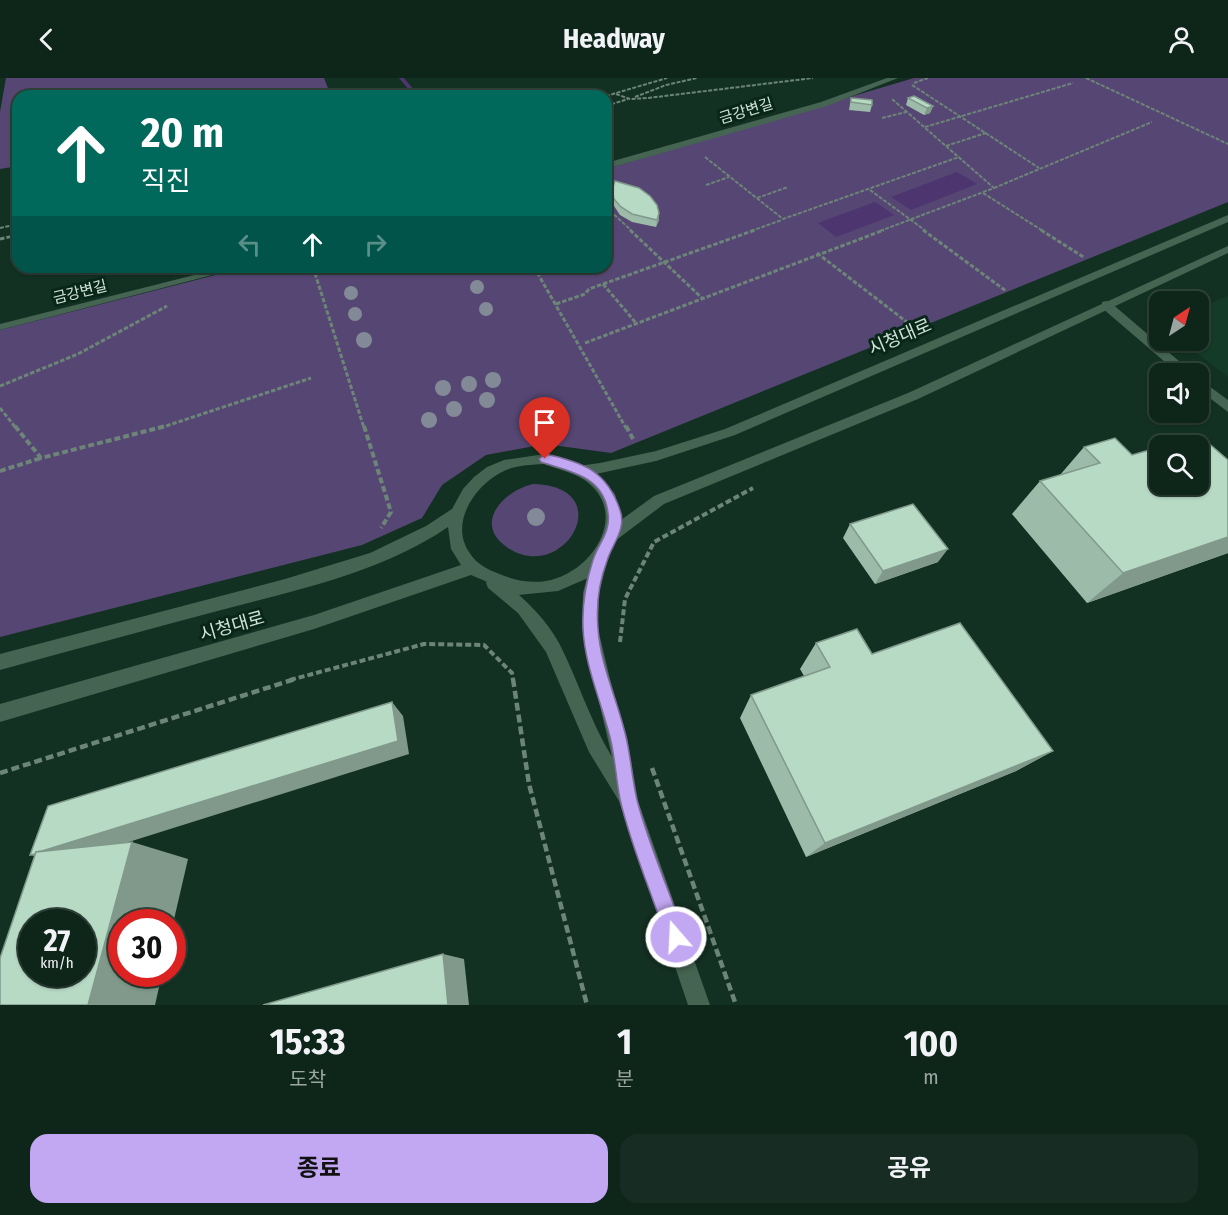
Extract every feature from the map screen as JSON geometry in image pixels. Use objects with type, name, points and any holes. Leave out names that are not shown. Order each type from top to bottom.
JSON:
[{"type":"street","name":"시청대로","points":[[581,470],[607,468],[645,459],[730,432],[1228,218]]},
{"type":"street","points":[[699,1005],[629,801],[618,737],[601,679],[590,629],[591,593],[600,558],[613,536],[629,520],[658,500],[913,396],[1228,249]]},
{"type":"street","points":[[1106,305],[1175,363]]},
{"type":"street","points":[[1209,391],[1228,406]]},
{"type":"street","points":[[613,536],[615,513],[607,492],[592,475],[570,464],[545,459],[519,461],[494,470],[473,484],[459,504],[454,526],[458,549],[472,568],[524,608],[552,647],[595,746],[629,801]]},
{"type":"street","name":"시청대로","points":[[0,662],[310,579],[407,544],[433,531],[457,513]]},
{"type":"street","points":[[494,583],[523,589],[553,587],[580,576],[600,558]]},
{"type":"street","name":"시청대로","points":[[0,713],[314,622],[472,568]]},
{"type":"lane","name":"금강변길","points":[[612,164],[824,104],[894,78]]},
{"type":"lane","name":"금강변길","points":[[0,327],[214,273]]},
{"type":"path","points":[[612,95],[667,78]]},
{"type":"path","points":[[612,104],[666,85],[697,78]]},
{"type":"path","points":[[616,94],[630,99],[813,78]]},
{"type":"path","points":[[910,84],[928,78]]},
{"type":"path","points":[[1086,78],[1228,144]]},
{"type":"path","points":[[905,81],[1040,168]]},
{"type":"path","points":[[925,127],[1073,83]]},
{"type":"path","points":[[876,84],[994,188]]},
{"type":"path","points":[[882,117],[907,111]]},
{"type":"path","points":[[585,343],[816,253],[994,188],[1152,122]]},
{"type":"path","points":[[946,146],[987,132]]},
{"type":"path","points":[[688,143],[783,219]]},
{"type":"path","points":[[556,304],[585,294],[589,289],[959,157]]},
{"type":"path","points":[[706,185],[730,177]]},
{"type":"path","points":[[756,198],[788,187]]},
{"type":"path","points":[[869,190],[1008,292]]},
{"type":"path","points":[[982,192],[1087,259]]},
{"type":"path","points":[[612,213],[702,298]]},
{"type":"path","points":[[816,253],[925,336]]},
{"type":"path","points":[[315,273],[391,512]]},
{"type":"path","points":[[538,273],[636,443]]},
{"type":"path","points":[[603,284],[636,323]]},
{"type":"path","points":[[0,386],[78,354],[172,303]]},
{"type":"path","points":[[0,471],[41,458],[190,420],[311,378]]},
{"type":"path","points":[[0,408],[41,458]]},
{"type":"path","points":[[619,651],[625,599],[654,542],[762,483]]},
{"type":"path","points":[[0,773],[319,671],[424,644],[484,645],[512,673],[529,784],[587,1005]]},
{"type":"path","points":[[651,765],[660,800],[736,1005]]},
{"type":"shaded area","points":[[6,78],[324,78],[329,90],[12,90],[12,167],[0,169],[0,112]]},
{"type":"shaded area","points":[[914,78],[1228,78],[1228,202],[611,453],[545,444],[486,455],[442,485],[422,518],[362,545],[0,637],[0,330],[223,273],[612,273],[612,167]]},
{"type":"shaded area","points":[[957,172],[977,184],[911,210],[891,197]]},
{"type":"shaded area","points":[[875,202],[894,215],[836,237],[818,223]]},
{"type":"shaded area","points":[[1228,296],[1228,377],[1194,351],[1209,351],[1209,304]]},
{"type":"shaded area","points":[[533,484],[559,489],[574,500],[578,515],[574,531],[564,545],[548,554],[529,556],[508,548],[498,539],[492,529],[492,519],[502,501],[511,494]]},
{"type":"building","points":[[914,96],[933,106],[927,108],[908,98]]},
{"type":"building","points":[[851,98],[872,100],[872,105],[851,102]]},
{"type":"building","points":[[615,181],[639,188],[650,196],[657,205],[659,213],[657,220],[632,214],[621,207],[614,199],[612,190]]},
{"type":"building","points":[[1115,438],[1132,455],[1149,450],[1149,495],[1209,495],[1209,444],[1228,460],[1228,537],[1123,573],[1040,481],[1100,463],[1084,447]]},
{"type":"building","points":[[913,504],[948,549],[883,571],[850,524]]},
{"type":"building","points":[[960,623],[1053,751],[825,843],[751,695],[830,667],[816,643],[857,629],[872,654]]},
{"type":"building","points":[[392,702],[398,741],[30,855],[48,806]]},
{"type":"building","points":[[132,842],[114,909],[108,909],[108,931],[96,975],[96,909],[18,909],[18,987],[93,987],[88,1005],[0,1005],[0,958],[36,852]]},
{"type":"building","points":[[443,954],[448,1005],[263,1005]]},
{"type":"waterway","points":[[401,78],[412,90]]},
{"type":"route","points":[[545,459],[570,464],[592,475],[607,492],[615,513],[613,536],[600,558],[591,593],[590,629],[601,679],[618,737],[629,801],[676,937]]}]
